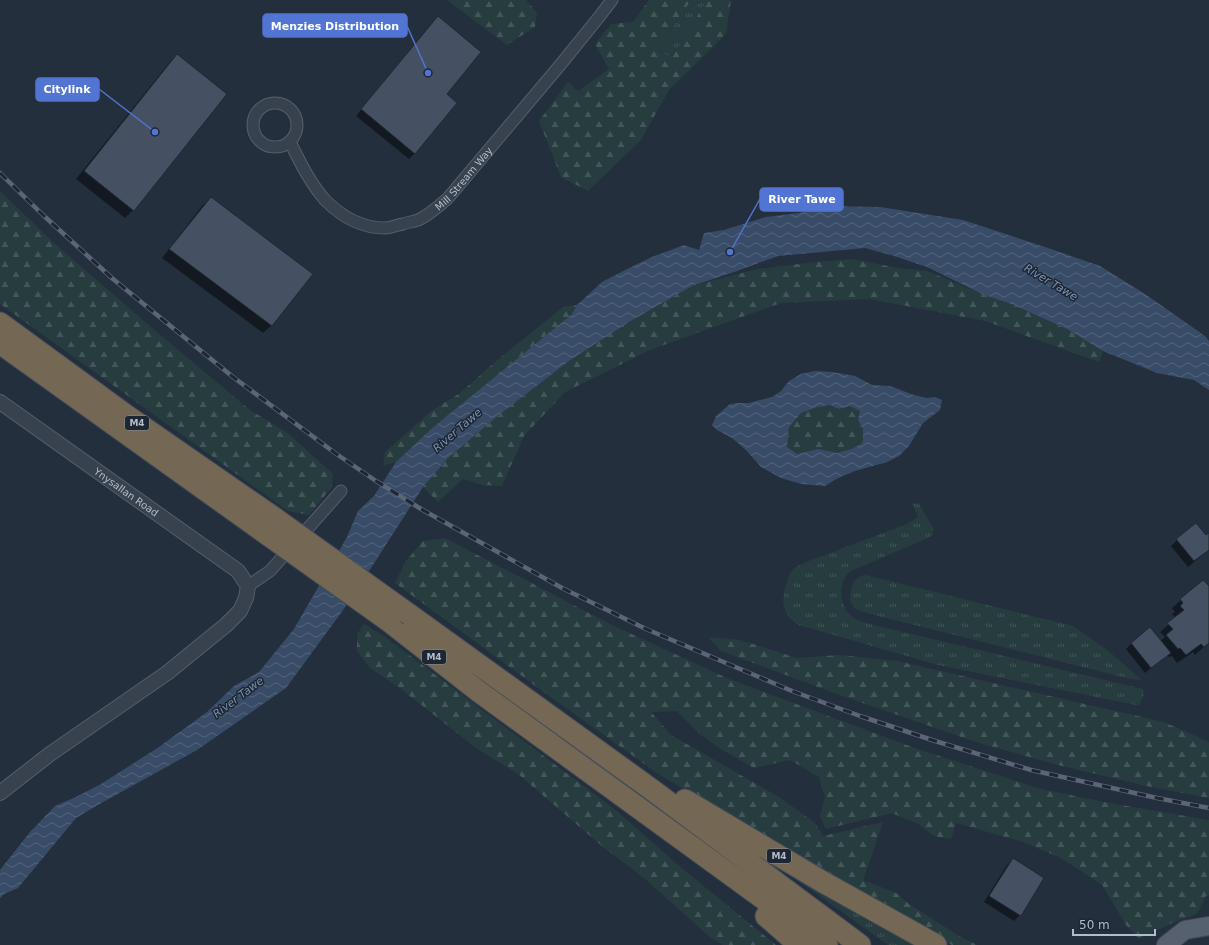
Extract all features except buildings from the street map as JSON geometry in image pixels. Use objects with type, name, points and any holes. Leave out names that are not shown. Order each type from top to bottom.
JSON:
[{"type":"highway","name":"M4","points":[[0,323],[130,418],[272,527],[478,691],[826,945]]},
{"type":"highway","name":"M4","points":[[0,343],[272,527],[410,615],[651,789],[860,945]]},
{"type":"highway","name":"M4","points":[[651,789],[679,797],[823,882],[936,945]]},
{"type":"highway","name":"M4","points":[[702,855],[732,890],[776,924],[798,945]]},
{"type":"main road","points":[[1166,945],[1185,930],[1209,926]]},
{"type":"street","name":"Mill Stream Way","points":[[290,142],[306,172],[325,199],[339,213],[368,226],[386,228],[418,220],[448,198],[561,64],[612,0]]},
{"type":"street","points":[[276,102],[284,104],[291,109],[296,116],[298,124],[294,138],[290,142],[283,146],[272,148],[261,143],[255,136],[252,123],[256,113],[261,107],[269,103],[276,102]]},
{"type":"street","name":"Ynysallan Road","points":[[0,402],[238,571],[248,586]]},
{"type":"street","points":[[0,793],[50,754],[167,673],[226,625],[240,611],[246,598],[248,586],[270,571],[342,491]]},
{"type":"green space","points":[[447,0],[526,0],[537,13],[535,27],[507,45]]},
{"type":"green space","points":[[649,0],[692,0],[682,12],[659,51],[672,58],[707,0],[731,0],[726,34],[669,90],[641,140],[588,191],[561,177],[539,121],[568,82],[578,91],[609,69],[595,44],[611,24],[633,22]]},
{"type":"green space","points":[[692,0],[707,0],[672,58],[659,51],[682,12]]},
{"type":"green space","points":[[0,191],[53,242],[152,328],[250,410],[289,434],[333,474],[332,487],[309,515],[288,511],[0,304]]},
{"type":"green space","points":[[852,259],[898,268],[927,271],[982,294],[1014,305],[1067,329],[1103,351],[1099,362],[985,321],[870,299],[781,303],[650,350],[565,392],[524,436],[502,486],[482,485],[463,479],[438,502],[423,487],[448,458],[499,415],[569,361],[629,322],[692,286],[757,269]]},
{"type":"green space","points":[[577,305],[572,314],[431,429],[396,462],[383,466],[385,452],[430,412],[460,393],[495,362],[563,307]]},
{"type":"green space","points":[[830,405],[839,409],[850,406],[861,411],[858,420],[863,429],[863,443],[851,449],[837,453],[818,449],[797,454],[786,447],[789,427],[801,413],[817,407]]},
{"type":"green space","points":[[912,503],[919,504],[934,529],[932,535],[853,570],[846,576],[843,581],[841,593],[843,605],[854,618],[863,622],[1143,689],[1144,693],[1140,704],[1136,705],[938,665],[799,625],[789,617],[783,603],[786,585],[792,570],[806,562],[907,524],[918,517]]},
{"type":"green space","points":[[445,538],[610,624],[729,679],[912,747],[1037,788],[1104,802],[1209,820],[1209,895],[1206,896],[1197,914],[1172,923],[1139,939],[1126,925],[1102,885],[1061,858],[1023,842],[956,823],[951,839],[934,836],[920,825],[892,813],[826,829],[820,816],[825,797],[819,777],[790,760],[754,768],[719,748],[700,734],[677,711],[651,712],[671,735],[779,797],[814,822],[823,836],[883,822],[863,880],[896,893],[909,904],[959,936],[977,945],[952,945],[896,917],[657,773],[395,583],[406,561],[423,541]]},
{"type":"green space","points":[[866,575],[1073,626],[1106,649],[1142,680],[1131,679],[863,612],[854,608],[850,601],[850,597],[853,584],[857,578]]},
{"type":"green space","points":[[364,624],[384,636],[617,811],[678,865],[776,945],[723,945],[711,938],[644,878],[603,847],[518,774],[476,748],[401,689],[369,667],[357,651],[357,634]]},
{"type":"green space","points":[[708,637],[740,640],[797,658],[839,655],[897,661],[1164,722],[1209,742],[1209,798],[1146,786],[1058,765],[979,743],[848,698],[721,651]]},
{"type":"green space","points":[[766,854],[919,945],[888,945],[796,879]]},
{"type":"water","points":[[826,206],[880,207],[963,220],[1100,266],[1145,294],[1205,336],[1209,341],[1209,390],[1194,380],[1157,373],[1103,351],[1067,329],[1014,305],[982,294],[927,267],[865,248],[778,256],[692,286],[629,322],[569,361],[499,415],[448,458],[423,487],[341,613],[286,688],[197,750],[76,818],[18,888],[4,894],[0,898],[0,870],[30,832],[55,806],[101,784],[159,747],[207,712],[234,686],[259,672],[294,629],[347,537],[358,511],[374,496],[396,462],[431,429],[572,314],[577,305],[602,282],[652,257],[684,245],[699,250],[704,233],[724,230],[766,217],[799,213]]},
{"type":"water","points":[[815,371],[855,376],[872,385],[890,386],[926,398],[935,397],[942,400],[940,410],[923,423],[909,446],[899,456],[887,462],[855,471],[838,478],[825,486],[801,484],[781,478],[761,467],[746,450],[732,438],[717,430],[712,425],[716,416],[730,404],[749,403],[772,397],[781,391],[789,381],[801,374]],"holes":[[[830,405],[839,409],[850,406],[860,411],[858,420],[863,429],[863,443],[851,449],[837,453],[818,449],[797,454],[787,447],[789,427],[801,413],[817,407]]]},
{"type":"railway","points":[[0,173],[43,215],[113,279],[233,377],[335,453],[421,509],[562,588],[646,629],[792,691],[860,716],[935,741],[1031,770],[1209,808]]},
{"type":"place","name":"Menzies Distribution","points":[[428,73]]},
{"type":"place","name":"Citylink","points":[[155,132]]},
{"type":"place","name":"River Tawe","points":[[730,252]]}]
